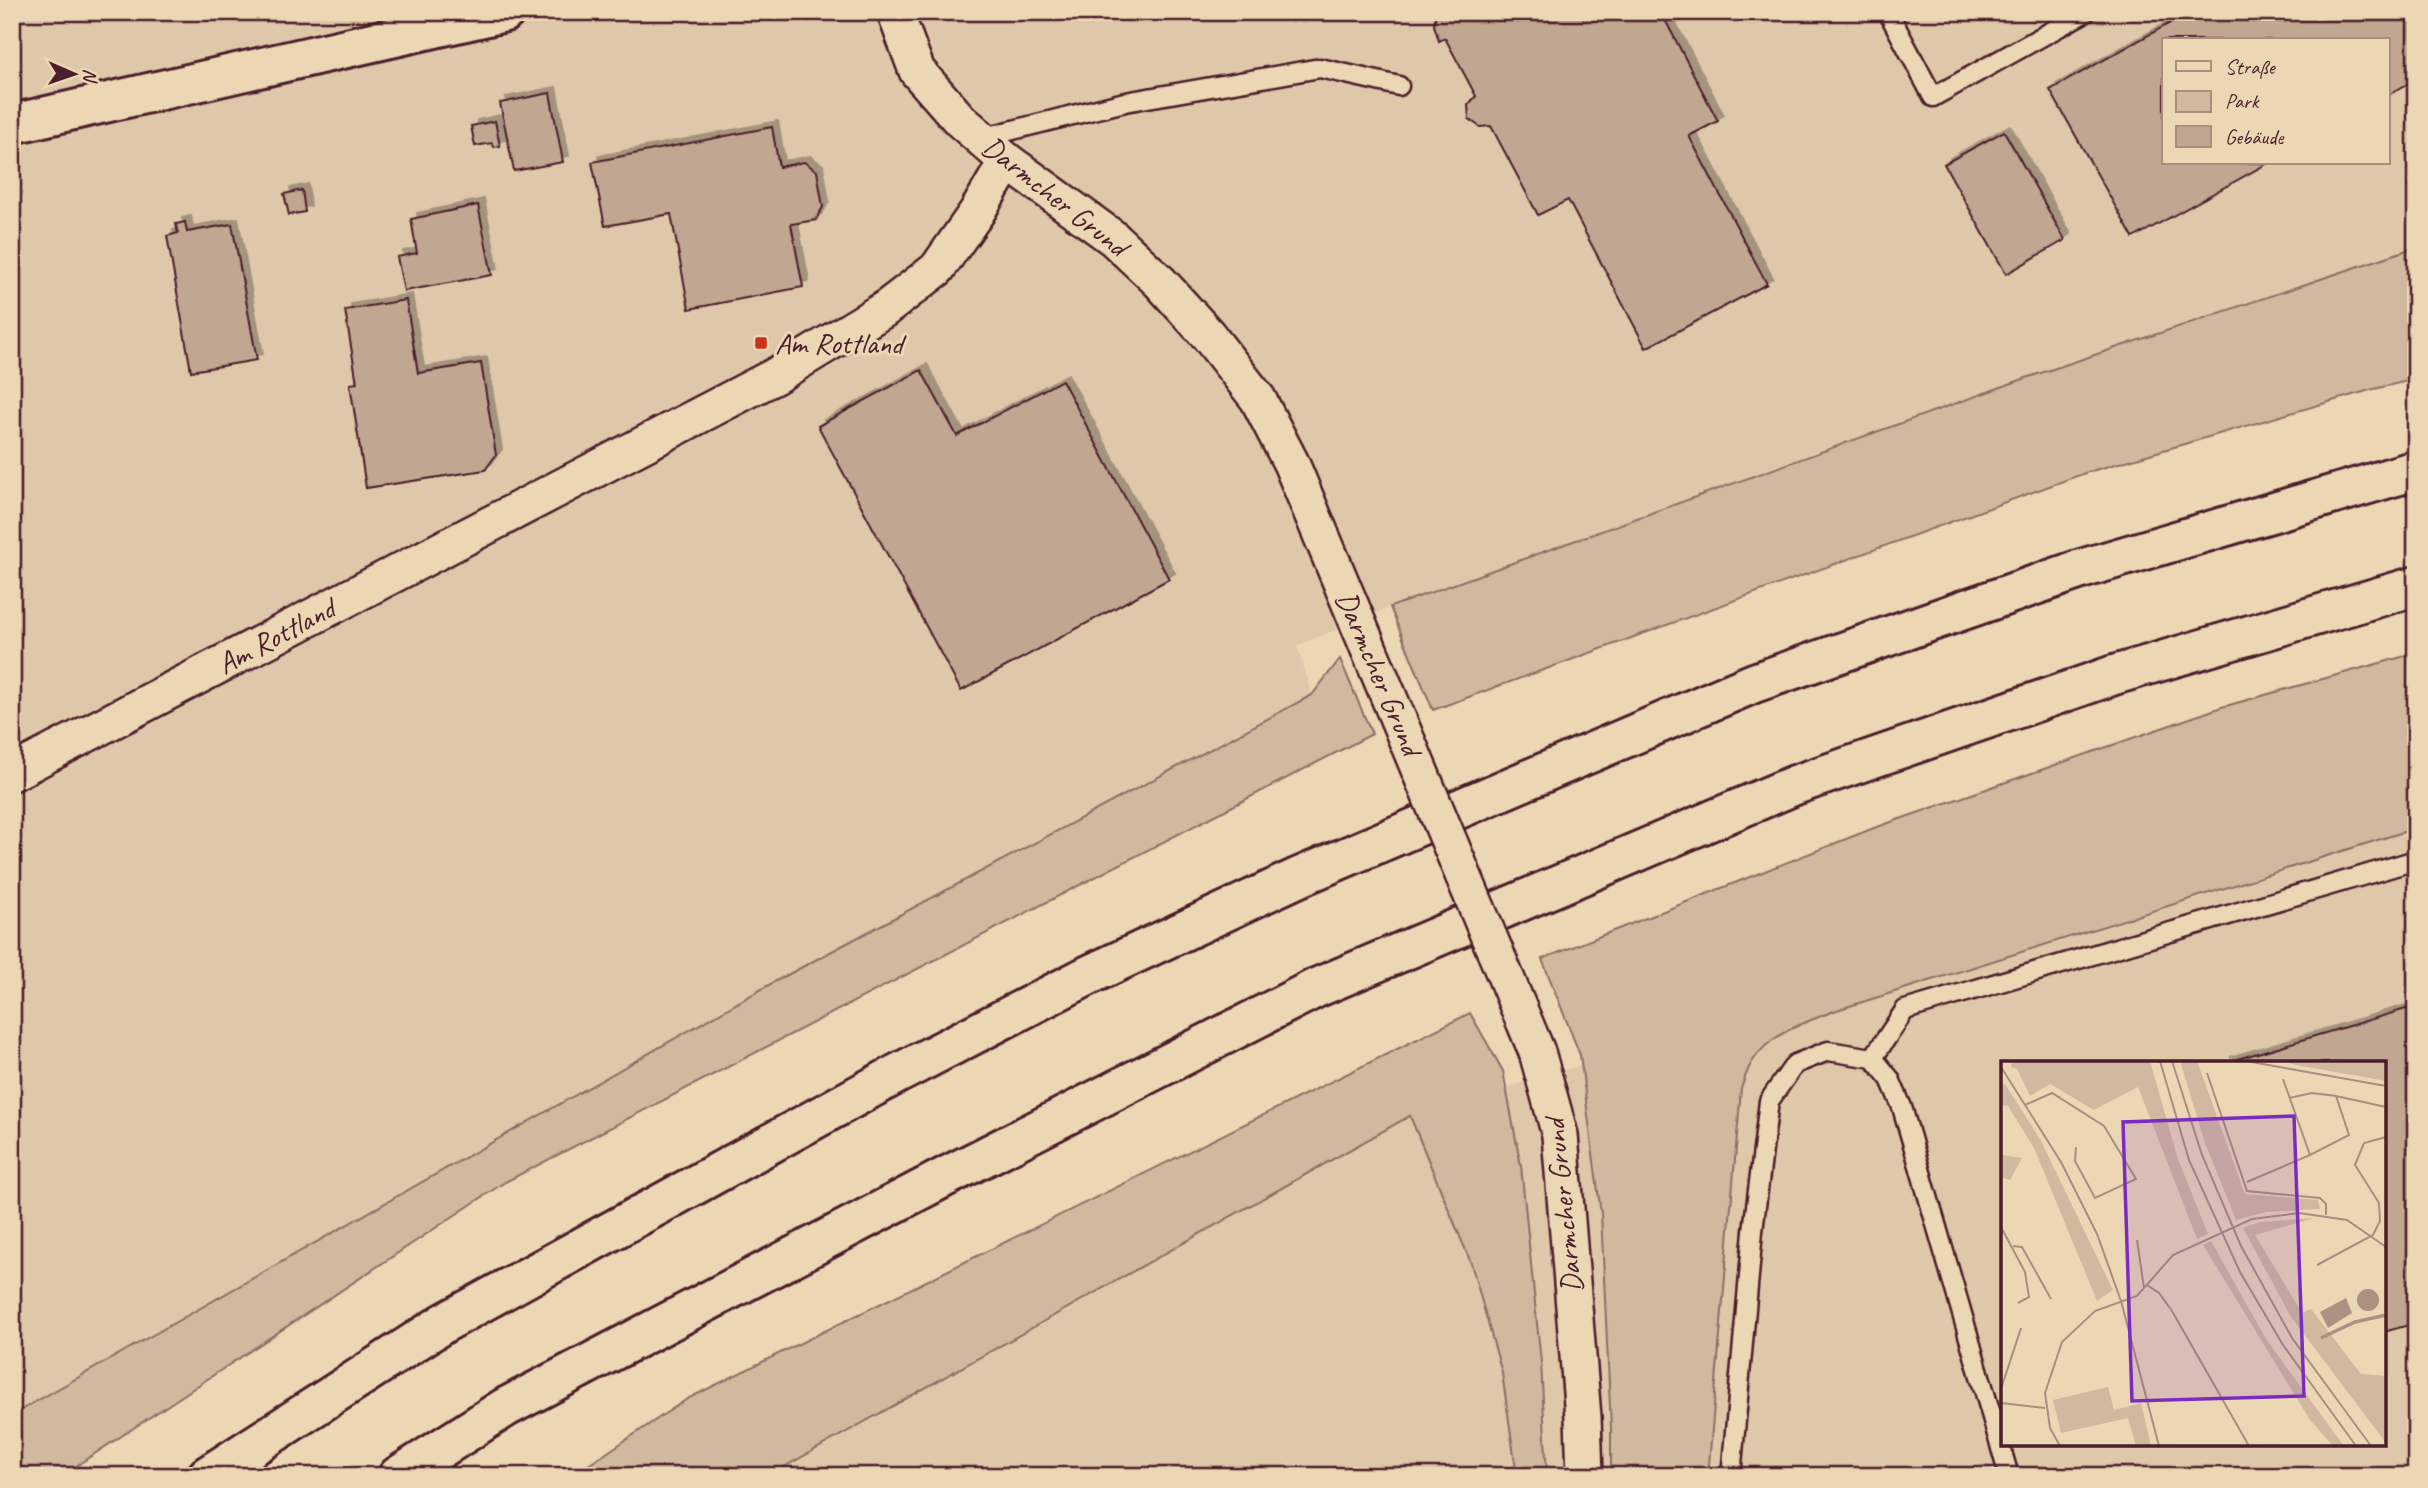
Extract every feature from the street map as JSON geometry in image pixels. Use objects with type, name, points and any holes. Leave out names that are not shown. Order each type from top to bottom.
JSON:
[{"type":"main road","points":[[12,124],[505,12]]},
{"type":"main road","points":[[207,1476],[444,1323],[883,1082],[1089,975],[1297,878],[1754,684],[2081,569],[2416,470]]},
{"type":"main road","points":[[398,1476],[506,1407],[943,1178],[1317,988],[1796,785],[2114,676],[2416,586]]},
{"type":"street","name":"Darmcher Grund","points":[[895,12],[917,71],[960,120],[1007,161],[1113,238],[1160,282],[1208,335],[1258,399],[1291,463],[1537,1052],[1560,1135],[1583,1417],[1585,1476]]},
{"type":"street","name":"Am Rottland","points":[[12,773],[775,376],[885,309],[937,269],[977,212],[1007,161]]},
{"type":"lane","points":[[1888,12],[1933,97],[2086,12]]},
{"type":"lane","points":[[981,138],[1125,102],[1320,68],[1399,86]]},
{"type":"lane","points":[[1873,1058],[1905,1010],[2416,860]]},
{"type":"lane","points":[[1731,1476],[1751,1257],[1769,1101],[1795,1064],[1828,1051],[1873,1058],[1890,1079],[1902,1107],[2009,1476]]},
{"type":"shaded area","points":[[12,12],[2416,12],[2416,247],[2029,377],[1390,607],[1297,646],[1312,695],[776,981],[12,1415]]},
{"type":"shaded area","points":[[2416,818],[2416,1476],[768,1476],[1410,1116]]},
{"type":"green space","points":[[2416,247],[2416,379],[2088,472],[1433,710],[1390,607],[2029,377]]},
{"type":"green space","points":[[2416,653],[2416,828],[1837,1010],[1779,1036],[1760,1052],[1750,1065],[1741,1089],[1708,1476],[1611,1476],[1601,1214],[1580,1055],[1542,959],[1874,828],[2222,707]]},
{"type":"green space","points":[[1340,659],[1372,734],[505,1182],[61,1476],[12,1476],[12,1415],[776,981],[1312,695]]},
{"type":"green space","points":[[1470,1013],[1503,1071],[1521,1166],[1541,1362],[1547,1476],[1517,1476],[1502,1373],[1471,1263],[1410,1116],[768,1476],[572,1476],[687,1399]]},
{"type":"building","points":[[1436,12],[1661,12],[1718,121],[1689,136],[1767,284],[1646,348],[1568,200],[1538,215],[1491,126],[1480,127],[1469,119],[1468,105],[1476,96],[1445,38],[1439,41],[1434,25]]},
{"type":"building","points":[[2190,12],[2416,12],[2416,94],[2409,83],[2390,94],[2390,38],[2162,38],[2162,164],[2266,164],[2133,238],[2050,90]]},
{"type":"building","points":[[550,93],[563,162],[514,171],[500,103]]},
{"type":"building","points":[[495,121],[500,146],[494,147],[492,143],[475,146],[471,126]]},
{"type":"building","points":[[772,127],[779,167],[804,162],[817,171],[823,207],[816,220],[791,224],[803,287],[689,309],[671,214],[605,226],[592,162]]},
{"type":"building","points":[[2004,131],[2065,240],[2006,274],[1944,164]]},
{"type":"building","points":[[302,190],[305,212],[289,215],[284,194]]},
{"type":"building","points":[[478,205],[492,275],[404,291],[397,257],[417,253],[411,219]]},
{"type":"building","points":[[185,222],[187,232],[232,224],[257,360],[191,371],[167,236],[178,233],[176,224]]},
{"type":"building","points":[[406,300],[418,373],[481,363],[496,455],[485,470],[366,488],[350,384],[357,383],[345,310]]},
{"type":"building","points":[[921,370],[957,436],[1062,380],[1169,579],[961,691],[818,426]]},
{"type":"building","points":[[2416,1006],[2416,1323],[2386,1331],[2386,1061],[2231,1061]]},
{"type":"place","name":"Am Rottland","points":[[761,343]]}]
